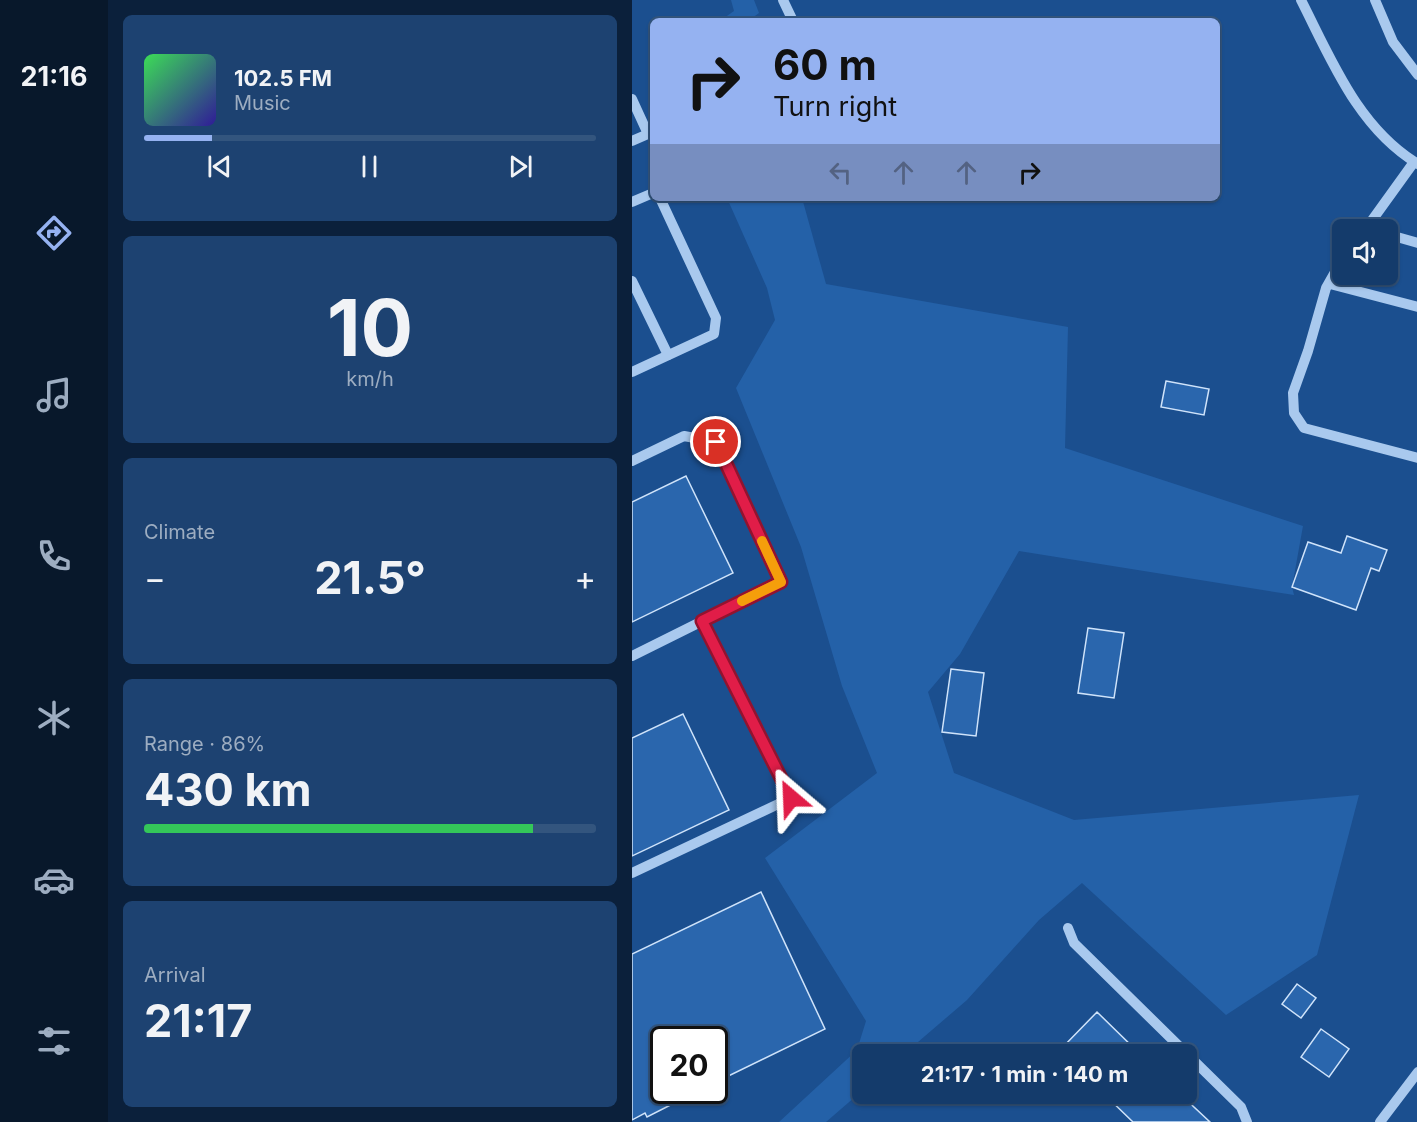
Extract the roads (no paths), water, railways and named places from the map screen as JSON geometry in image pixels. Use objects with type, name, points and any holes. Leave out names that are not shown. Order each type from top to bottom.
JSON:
[{"type":"street","points":[[783,0],[792,18]]},
{"type":"street","points":[[1301,0],[1355,104],[1380,133],[1416,163],[1373,219]]},
{"type":"street","points":[[1375,0],[1393,42],[1418,75]]},
{"type":"street","points":[[632,99],[648,134],[632,141]]},
{"type":"street","points":[[632,202],[650,194]]},
{"type":"street","points":[[632,372],[714,334],[716,318],[661,201]]},
{"type":"street","points":[[1398,237],[1418,243]]},
{"type":"street","points":[[1332,280],[1326,288],[1293,393],[1294,413],[1304,429],[1418,458]]},
{"type":"street","points":[[632,281],[668,355]]},
{"type":"street","points":[[1330,284],[1418,307]]},
{"type":"street","points":[[632,460],[684,436],[716,442],[781,582],[632,656]]},
{"type":"street","points":[[632,873],[791,798],[702,621]]},
{"type":"street","points":[[1068,928],[1074,944],[1241,1107],[1247,1122]]},
{"type":"street","points":[[1380,1122],[1418,1072]]}]
